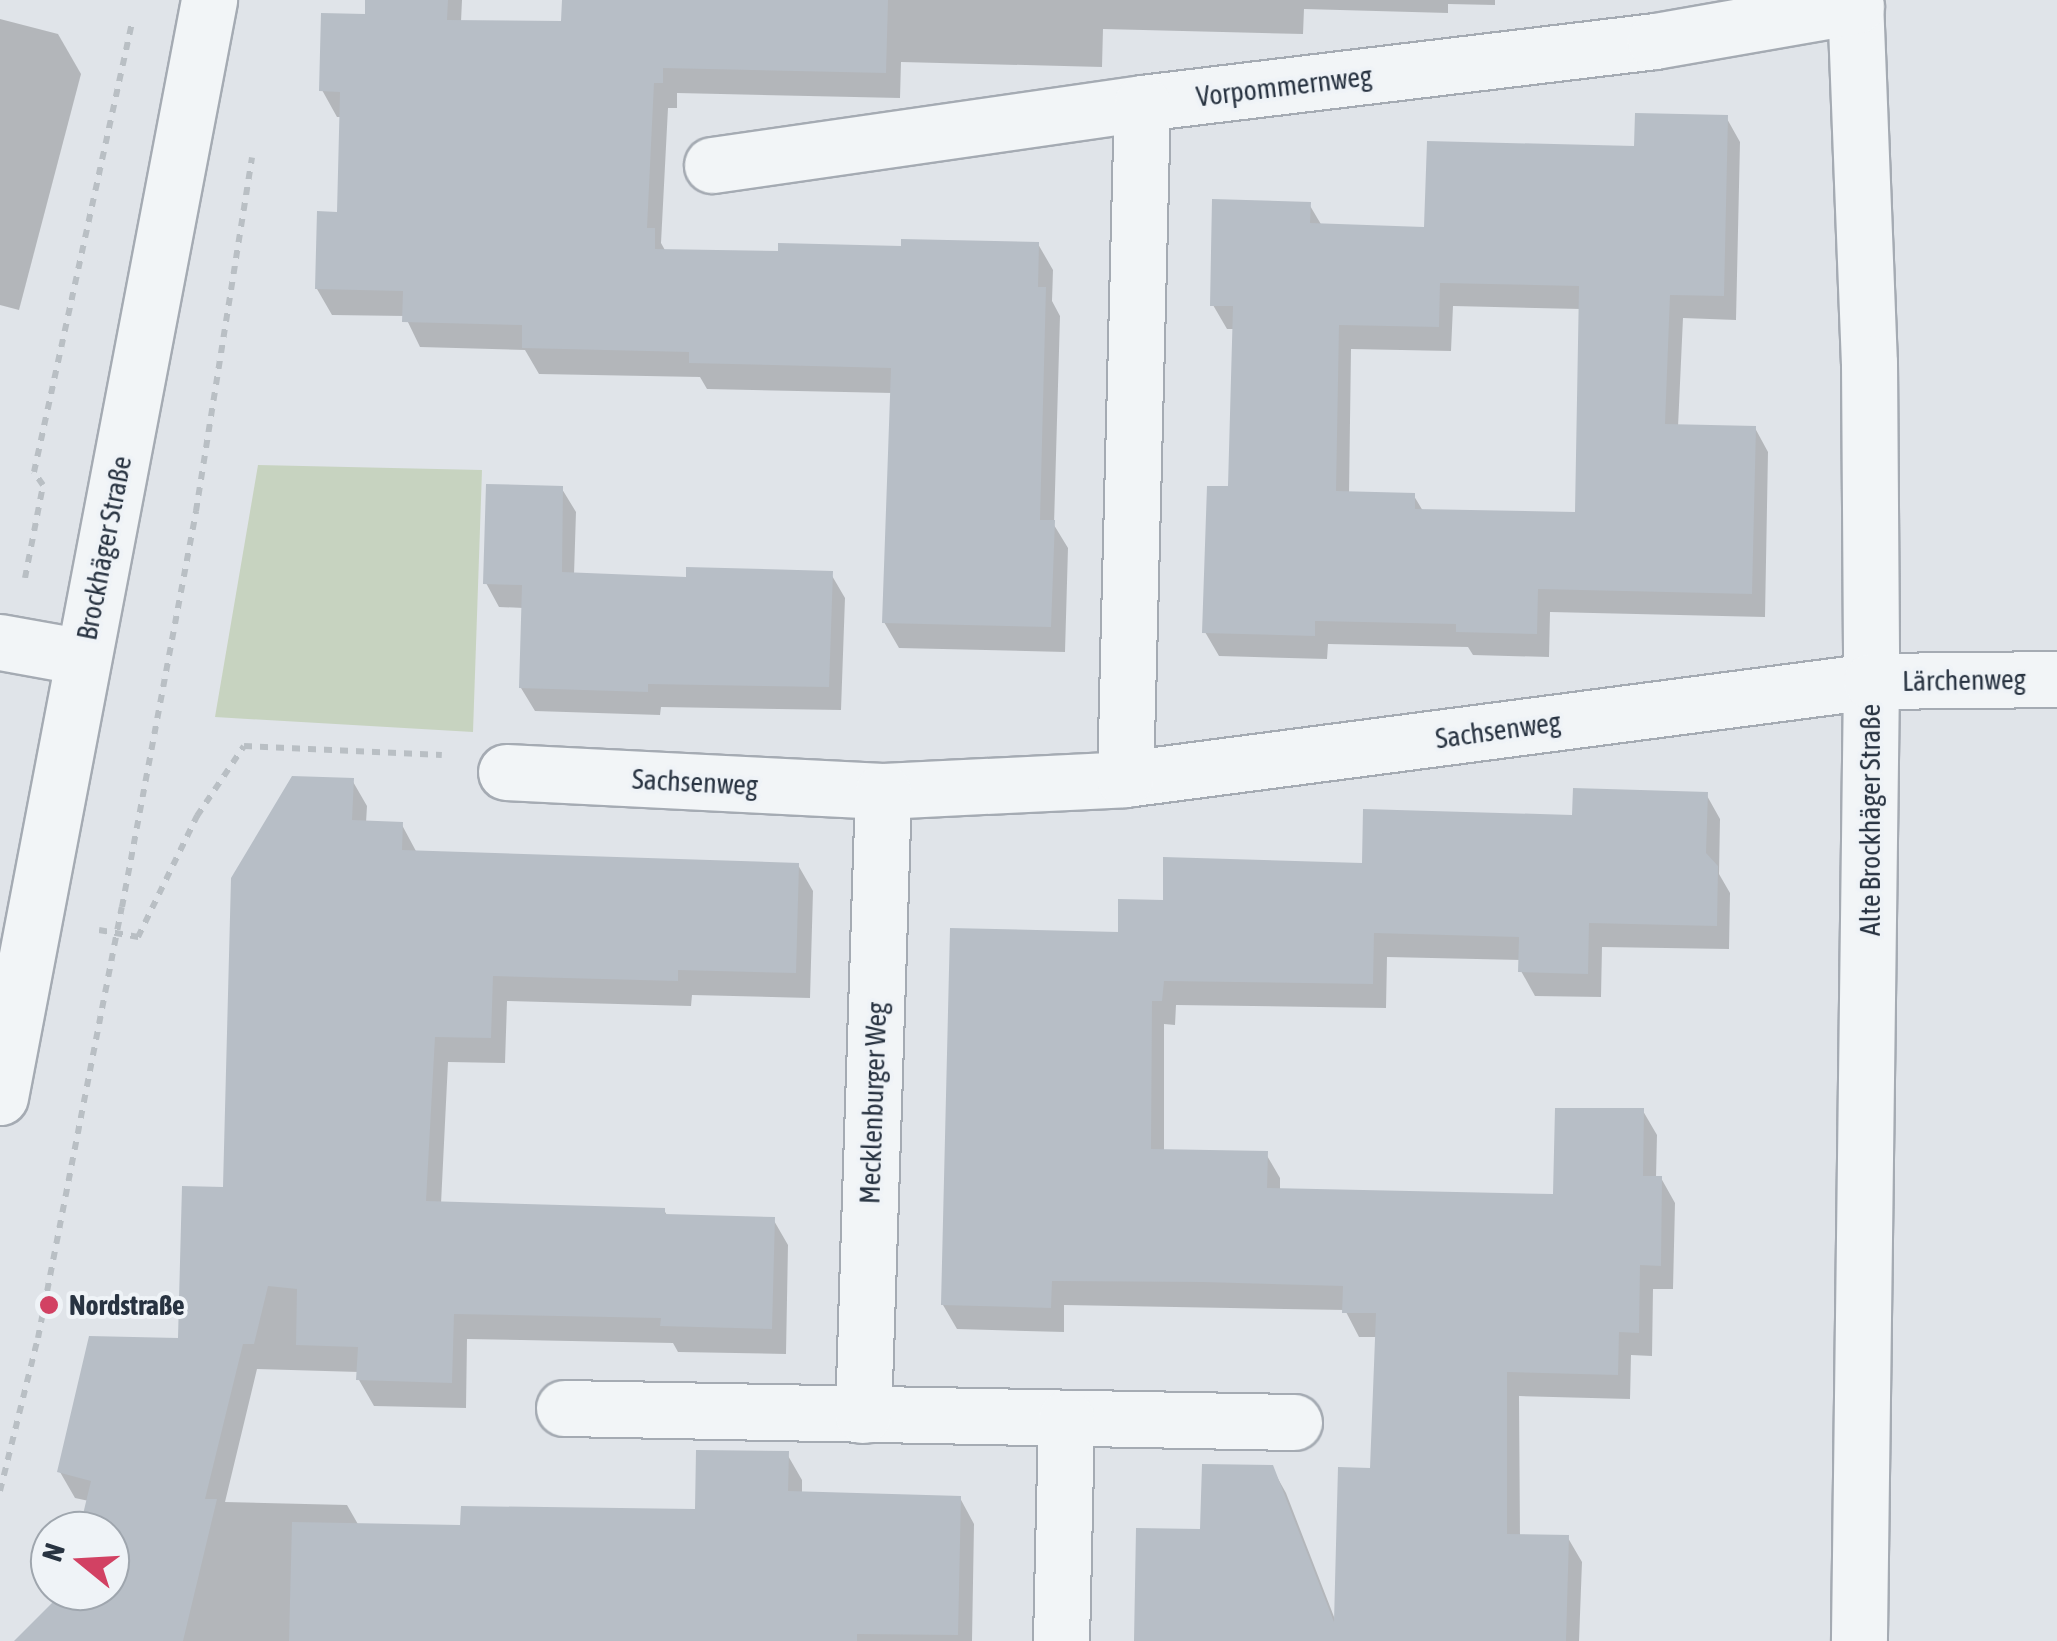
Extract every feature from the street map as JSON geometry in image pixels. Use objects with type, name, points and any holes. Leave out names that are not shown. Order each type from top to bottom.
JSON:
[{"type":"street","name":"Brockhäger Straße","points":[[0,1097],[209,0]]},
{"type":"street","name":"Vorpommernweg","points":[[712,166],[1142,103],[1655,41],[1856,3]]},
{"type":"street","name":"Alte Brockhäger Straße","points":[[1856,3],[1869,363],[1870,681],[1859,1641]]},
{"type":"street","points":[[1124,779],[1142,103]]},
{"type":"street","points":[[6,643],[83,657]]},
{"type":"street","name":"Lärchenweg","points":[[1870,681],[2057,679]]},
{"type":"street","name":"Sachsenweg","points":[[506,772],[883,791],[1124,779],[1870,681]]},
{"type":"street","name":"Mecklenburger Weg","points":[[863,1415],[883,791]]},
{"type":"street","points":[[564,1408],[1294,1422]]},
{"type":"street","points":[[1061,1641],[1066,1418]]},
{"type":"path","points":[[6,643],[43,485],[34,472],[132,19]]},
{"type":"path","points":[[0,1491],[38,1338],[196,512],[253,154]]},
{"type":"path","points":[[34,918],[138,937],[197,816],[244,746],[432,752],[506,772]]},
{"type":"green space","points":[[258,465],[482,470],[473,732],[215,717]]},
{"type":"building","points":[[365,0],[448,0],[447,20],[561,21],[562,0],[888,0],[886,73],[663,68],[663,83],[654,83],[647,228],[655,228],[655,249],[778,251],[778,243],[901,246],[901,239],[1039,242],[1038,287],[1046,287],[1040,520],[1055,520],[1051,627],[882,623],[891,368],[689,363],[689,352],[522,348],[522,325],[402,322],[403,291],[315,289],[317,211],[337,212],[340,92],[319,91],[321,13],[365,14]]},
{"type":"building","points":[[1635,113],[1728,115],[1724,296],[1670,295],[1665,424],[1756,426],[1752,594],[1538,589],[1537,634],[1456,632],[1456,624],[1315,621],[1315,636],[1202,633],[1207,486],[1228,486],[1233,306],[1210,306],[1212,199],[1311,202],[1310,223],[1424,227],[1427,141],[1634,146]],"holes":[[[1440,283],[1579,286],[1575,512],[1415,509],[1415,493],[1336,491],[1339,325],[1439,327]]]},
{"type":"building","points":[[486,484],[563,486],[562,572],[686,577],[686,567],[833,571],[829,687],[648,684],[648,692],[519,688],[522,585],[483,584]]},
{"type":"building","points":[[292,776],[354,778],[352,820],[403,822],[402,850],[799,863],[796,973],[678,970],[678,981],[493,976],[491,1038],[435,1037],[426,1201],[665,1208],[665,1214],[775,1217],[772,1329],[660,1326],[661,1318],[454,1314],[452,1383],[356,1380],[358,1347],[296,1345],[297,1289],[268,1286],[254,1344],[243,1344],[205,1499],[217,1499],[183,1641],[14,1641],[44,1611],[130,1611],[130,1511],[84,1511],[91,1481],[57,1472],[89,1336],[178,1338],[182,1186],[223,1187],[231,878]]},
{"type":"building","points":[[1573,788],[1708,792],[1706,853],[1718,866],[1717,926],[1589,923],[1588,974],[1518,972],[1519,937],[1374,933],[1373,984],[1164,981],[1162,1001],[1152,1001],[1151,1149],[1268,1151],[1267,1188],[1553,1194],[1555,1108],[1644,1108],[1643,1176],[1662,1176],[1661,1266],[1640,1265],[1639,1333],[1619,1332],[1618,1375],[1507,1372],[1507,1534],[1569,1535],[1566,1641],[1134,1641],[1136,1528],[1200,1529],[1202,1464],[1273,1465],[1334,1622],[1338,1467],[1370,1468],[1376,1313],[1342,1313],[1343,1286],[1203,1282],[1052,1281],[1051,1308],[941,1305],[950,928],[1118,932],[1118,899],[1163,900],[1163,857],[1362,863],[1363,809],[1572,815]]},
{"type":"building","points":[[696,1450],[789,1451],[788,1491],[961,1496],[958,1635],[857,1634],[857,1641],[289,1641],[292,1522],[460,1525],[461,1506],[695,1509]]},
{"type":"place","name":"Nordstraße","points":[[49,1305]]}]
